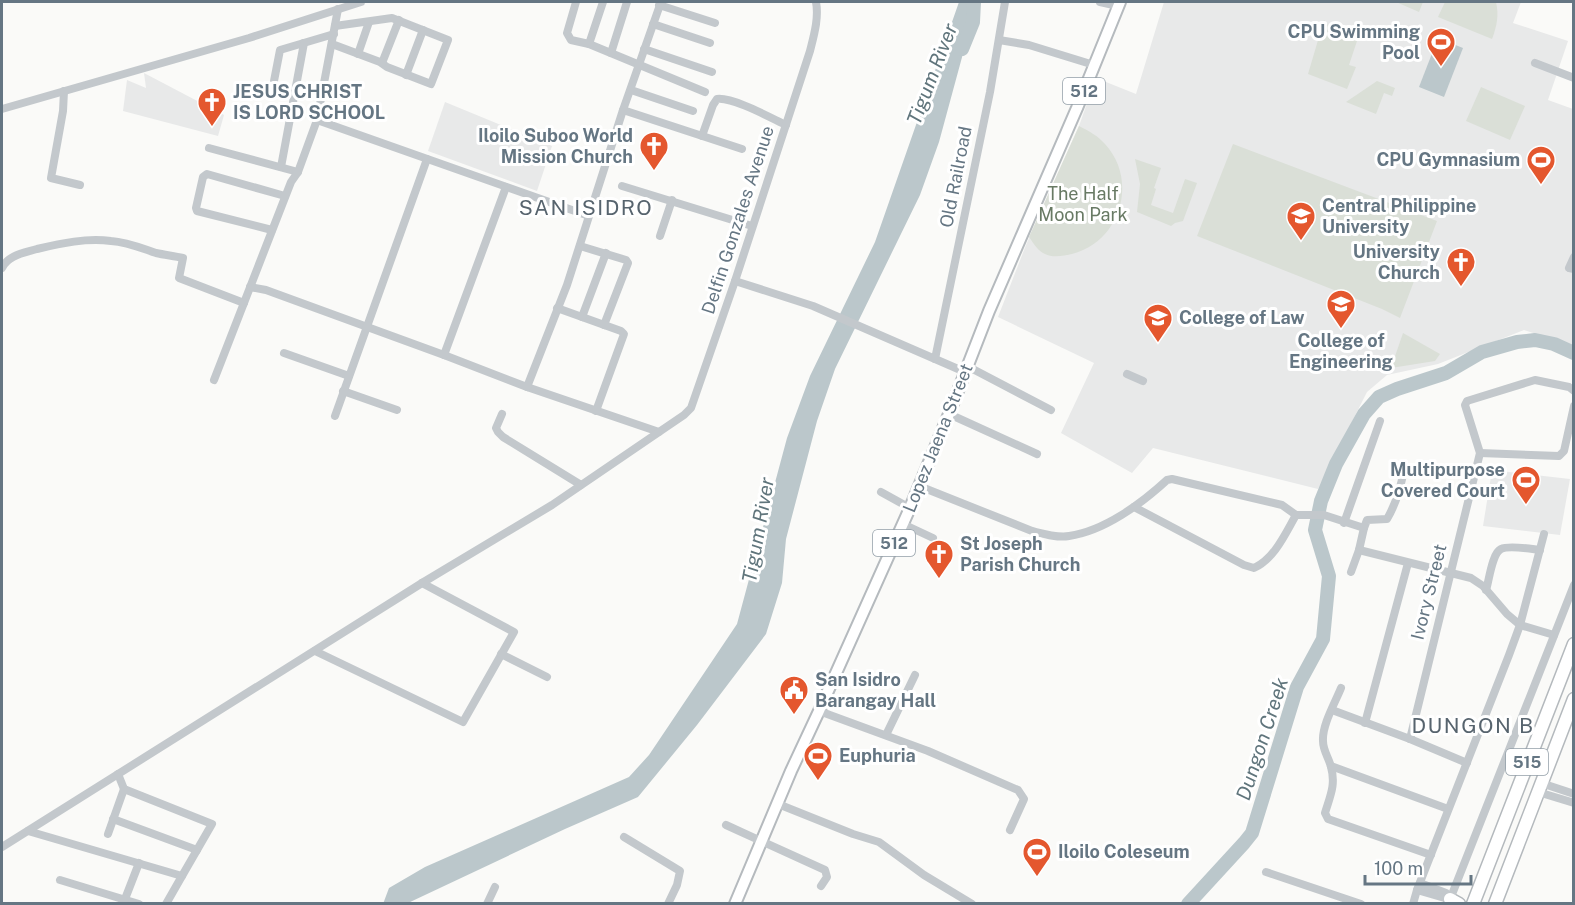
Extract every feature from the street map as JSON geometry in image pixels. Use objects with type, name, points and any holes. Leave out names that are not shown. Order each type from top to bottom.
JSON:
[{"type":"highway","name":"515","points":[[1473,903],[1574,644]]},
{"type":"highway","name":"515","points":[[1495,903],[1574,699]]},
{"type":"highway","points":[[1493,853],[1512,860]]},
{"type":"main road","name":"Lopez Jaena Street","points":[[735,903],[910,508],[989,311],[1119,4]]},
{"type":"street","points":[[2,110],[249,38],[361,2]]},
{"type":"street","points":[[576,2],[567,33],[571,40],[589,44],[705,92]]},
{"type":"street","points":[[589,44],[603,2]]},
{"type":"street","points":[[610,53],[627,2]]},
{"type":"street","name":"Delfin Gonzales Avenue","points":[[2,847],[552,505],[691,408],[810,51],[818,10],[816,2]]},
{"type":"street","name":"Old Railroad","points":[[935,358],[990,92],[1005,2]]},
{"type":"street","points":[[1100,2],[1119,4]]},
{"type":"street","points":[[527,387],[580,246],[660,3],[715,23]]},
{"type":"street","points":[[214,380],[317,120],[338,9]]},
{"type":"street","points":[[274,81],[280,50],[335,30],[392,18],[448,40],[431,84],[332,44]]},
{"type":"street","points":[[382,63],[399,20]]},
{"type":"street","points":[[358,54],[369,22]]},
{"type":"street","points":[[653,24],[710,43]]},
{"type":"street","points":[[406,75],[423,30]]},
{"type":"street","points":[[999,40],[1029,45],[1094,65]]},
{"type":"street","points":[[281,167],[304,43]]},
{"type":"street","points":[[644,49],[712,72]]},
{"type":"street","points":[[1535,63],[1574,78]]},
{"type":"street","points":[[631,90],[693,111]]},
{"type":"street","points":[[64,91],[63,111],[51,178],[80,185]]},
{"type":"street","points":[[702,136],[713,105],[717,99],[722,98],[786,125]]},
{"type":"street","points":[[623,110],[742,149]]},
{"type":"street","points":[[317,120],[589,216]]},
{"type":"street","points":[[209,148],[298,172]]},
{"type":"street","points":[[335,416],[428,159]]},
{"type":"street","points":[[272,230],[197,211],[203,177],[207,174],[285,196]]},
{"type":"street","points":[[622,186],[752,226]]},
{"type":"street","points":[[444,355],[506,187]]},
{"type":"street","points":[[660,236],[672,200]]},
{"type":"street","points":[[2,268],[11,257],[47,247],[89,239],[111,240],[183,258],[179,278],[244,303]]},
{"type":"street","points":[[580,246],[626,260],[628,263],[604,325]]},
{"type":"street","points":[[582,317],[606,254]]},
{"type":"street","points":[[1571,268],[1574,257]]},
{"type":"street","points":[[735,281],[813,306],[876,334],[966,369],[1051,410]]},
{"type":"street","points":[[250,287],[266,290],[527,387],[659,432]]},
{"type":"street","points":[[557,308],[624,334],[596,411]]},
{"type":"street","points":[[284,353],[349,376]]},
{"type":"street","points":[[1127,374],[1143,381]]},
{"type":"street","points":[[1574,391],[1569,387],[1535,380],[1467,401],[1465,405],[1480,453],[1559,456],[1563,451],[1574,406]]},
{"type":"street","points":[[343,391],[397,410]]},
{"type":"street","points":[[502,414],[496,428],[503,437],[581,485]]},
{"type":"street","points":[[949,414],[1037,454]]},
{"type":"street","points":[[1344,522],[1380,421]]},
{"type":"street","name":"Ivory Street","points":[[1410,739],[1480,453]]},
{"type":"street","points":[[1351,572],[1367,520],[1387,519],[1400,490],[1405,466]]},
{"type":"street","points":[[919,486],[1032,531],[1051,536],[1068,537],[1096,529],[1134,507],[1172,478],[1282,506],[1296,515],[1324,515],[1364,528]]},
{"type":"street","points":[[881,492],[910,508]]},
{"type":"street","points":[[1134,507],[1244,565],[1254,568],[1264,563],[1277,547],[1296,515]]},
{"type":"street","points":[[903,524],[933,538]]},
{"type":"street","points":[[1413,903],[1520,625],[1544,534]]},
{"type":"street","points":[[1486,590],[1493,561],[1498,551],[1508,548],[1540,550]]},
{"type":"street","points":[[1359,550],[1471,578],[1483,586],[1507,614],[1520,625],[1554,635]]},
{"type":"street","points":[[1365,723],[1408,563]]},
{"type":"street","points":[[315,651],[463,722],[514,632],[422,584]]},
{"type":"street","points":[[1418,886],[1452,902],[1490,794],[1574,585]]},
{"type":"street","points":[[501,654],[547,677]]},
{"type":"street","points":[[886,735],[915,675]]},
{"type":"street","points":[[1341,688],[1322,742],[1333,779],[1333,790],[1325,813],[1328,819],[1431,855]]},
{"type":"street","points":[[1332,710],[1467,763]]},
{"type":"street","points":[[819,711],[928,751],[1018,790],[1024,799],[1010,830]]},
{"type":"street","points":[[1331,766],[1448,809]]},
{"type":"street","points":[[108,834],[124,789],[118,774]]},
{"type":"street","points":[[1540,788],[1574,794]]},
{"type":"street","points":[[1540,788],[1574,803]]},
{"type":"street","points":[[124,789],[212,824],[166,903]]},
{"type":"street","points":[[778,804],[879,842],[924,875],[972,903]]},
{"type":"street","points":[[113,819],[197,850]]},
{"type":"street","points":[[726,825],[825,870],[827,877],[821,886]]},
{"type":"street","points":[[28,831],[182,876]]},
{"type":"street","points":[[624,837],[680,872],[677,885],[668,903]]},
{"type":"street","points":[[125,899],[139,863]]},
{"type":"street","points":[[1266,872],[1361,903]]},
{"type":"street","points":[[60,880],[140,903]]},
{"type":"street","points":[[486,903],[495,887]]},
{"type":"shaded area","points":[[959,2],[977,2],[939,142],[920,195],[835,369],[817,421],[786,539],[782,583],[766,634],[697,725],[638,797],[408,903],[383,904],[389,888],[425,867],[629,777],[649,755],[737,624],[787,438],[810,376],[875,242]]},
{"type":"shaded area","name":"Central Philippine University","points":[[1164,2],[1521,2],[1513,23],[1568,41],[1548,100],[1573,109],[1573,346],[1524,330],[1438,364],[1387,375],[1367,392],[1318,489],[1153,448],[1132,473],[1061,433],[1094,363],[998,317],[1026,245],[1079,126],[1096,78],[1136,94]]},
{"type":"shaded area","name":"CPU Swimming Pool","points":[[1438,38],[1463,48],[1444,97],[1419,87]]},
{"type":"shaded area","points":[[144,73],[224,115],[218,136],[123,111],[127,80],[146,88]]},
{"type":"shaded area","points":[[445,102],[552,146],[537,191],[428,151]]},
{"type":"shaded area","points":[[1492,470],[1570,479],[1560,535],[1483,526]]},
{"type":"green space","points":[[1396,2],[1423,2],[1419,12]]},
{"type":"green space","points":[[1445,2],[1496,2],[1497,20],[1492,39],[1438,17]]},
{"type":"green space","points":[[1324,20],[1335,33],[1357,41],[1349,65],[1356,67],[1347,89],[1308,74]]},
{"type":"green space","points":[[1377,81],[1395,88],[1392,96],[1384,93],[1376,114],[1346,102]]},
{"type":"green space","points":[[1481,87],[1525,106],[1510,140],[1466,121]]},
{"type":"green space","name":"The Half Moon Park","points":[[1079,126],[1105,144],[1115,159],[1121,175],[1122,192],[1119,208],[1112,224],[1102,237],[1089,247],[1069,255],[1051,256],[1040,251],[1029,237]]},
{"type":"green space","points":[[1233,144],[1437,221],[1400,318],[1197,236]]},
{"type":"green space","points":[[1135,159],[1161,168],[1151,205],[1173,213],[1185,179],[1197,183],[1183,221],[1171,226],[1137,212],[1140,184]]},
{"type":"green space","points":[[1403,333],[1440,354],[1435,361],[1391,368]]},
{"type":"waterway","name":"Tigum River","points":[[962,49],[973,22],[974,2]]},
{"type":"waterway","name":"Dungon Creek","points":[[1188,904],[1252,833],[1297,687],[1323,639],[1329,576],[1315,530],[1321,501],[1336,464],[1364,414],[1379,397],[1446,373],[1482,352],[1517,342],[1535,340],[1554,344],[1574,353]]},
{"type":"place","name":"CPU Swimming Pool","points":[[1441,68]]},
{"type":"place","name":"JESUS CHRIST IS LORD SCHOOL","points":[[212,128]]},
{"type":"place","name":"Iloilo Suboo World Mission Church","points":[[654,172]]},
{"type":"place","name":"CPU Gymnasium","points":[[1541,186]]},
{"type":"place","name":"Central Philippine University","points":[[1301,242]]},
{"type":"place","name":"University Church","points":[[1461,288]]},
{"type":"place","name":"College of Engineering","points":[[1341,330]]},
{"type":"place","name":"College of Law","points":[[1158,344]]},
{"type":"place","name":"Multipurpose Covered Court","points":[[1526,506]]},
{"type":"place","name":"St Joseph Parish Church","points":[[939,580]]},
{"type":"place","name":"San Isidro Barangay Hall","points":[[794,716]]},
{"type":"place","name":"Euphuria","points":[[818,782]]},
{"type":"place","name":"Iloilo Coleseum","points":[[1037,878]]},
{"type":"district","name":"SAN ISIDRO","points":[[586,208]]},
{"type":"district","name":"DUNGON B","points":[[1473,726]]}]
